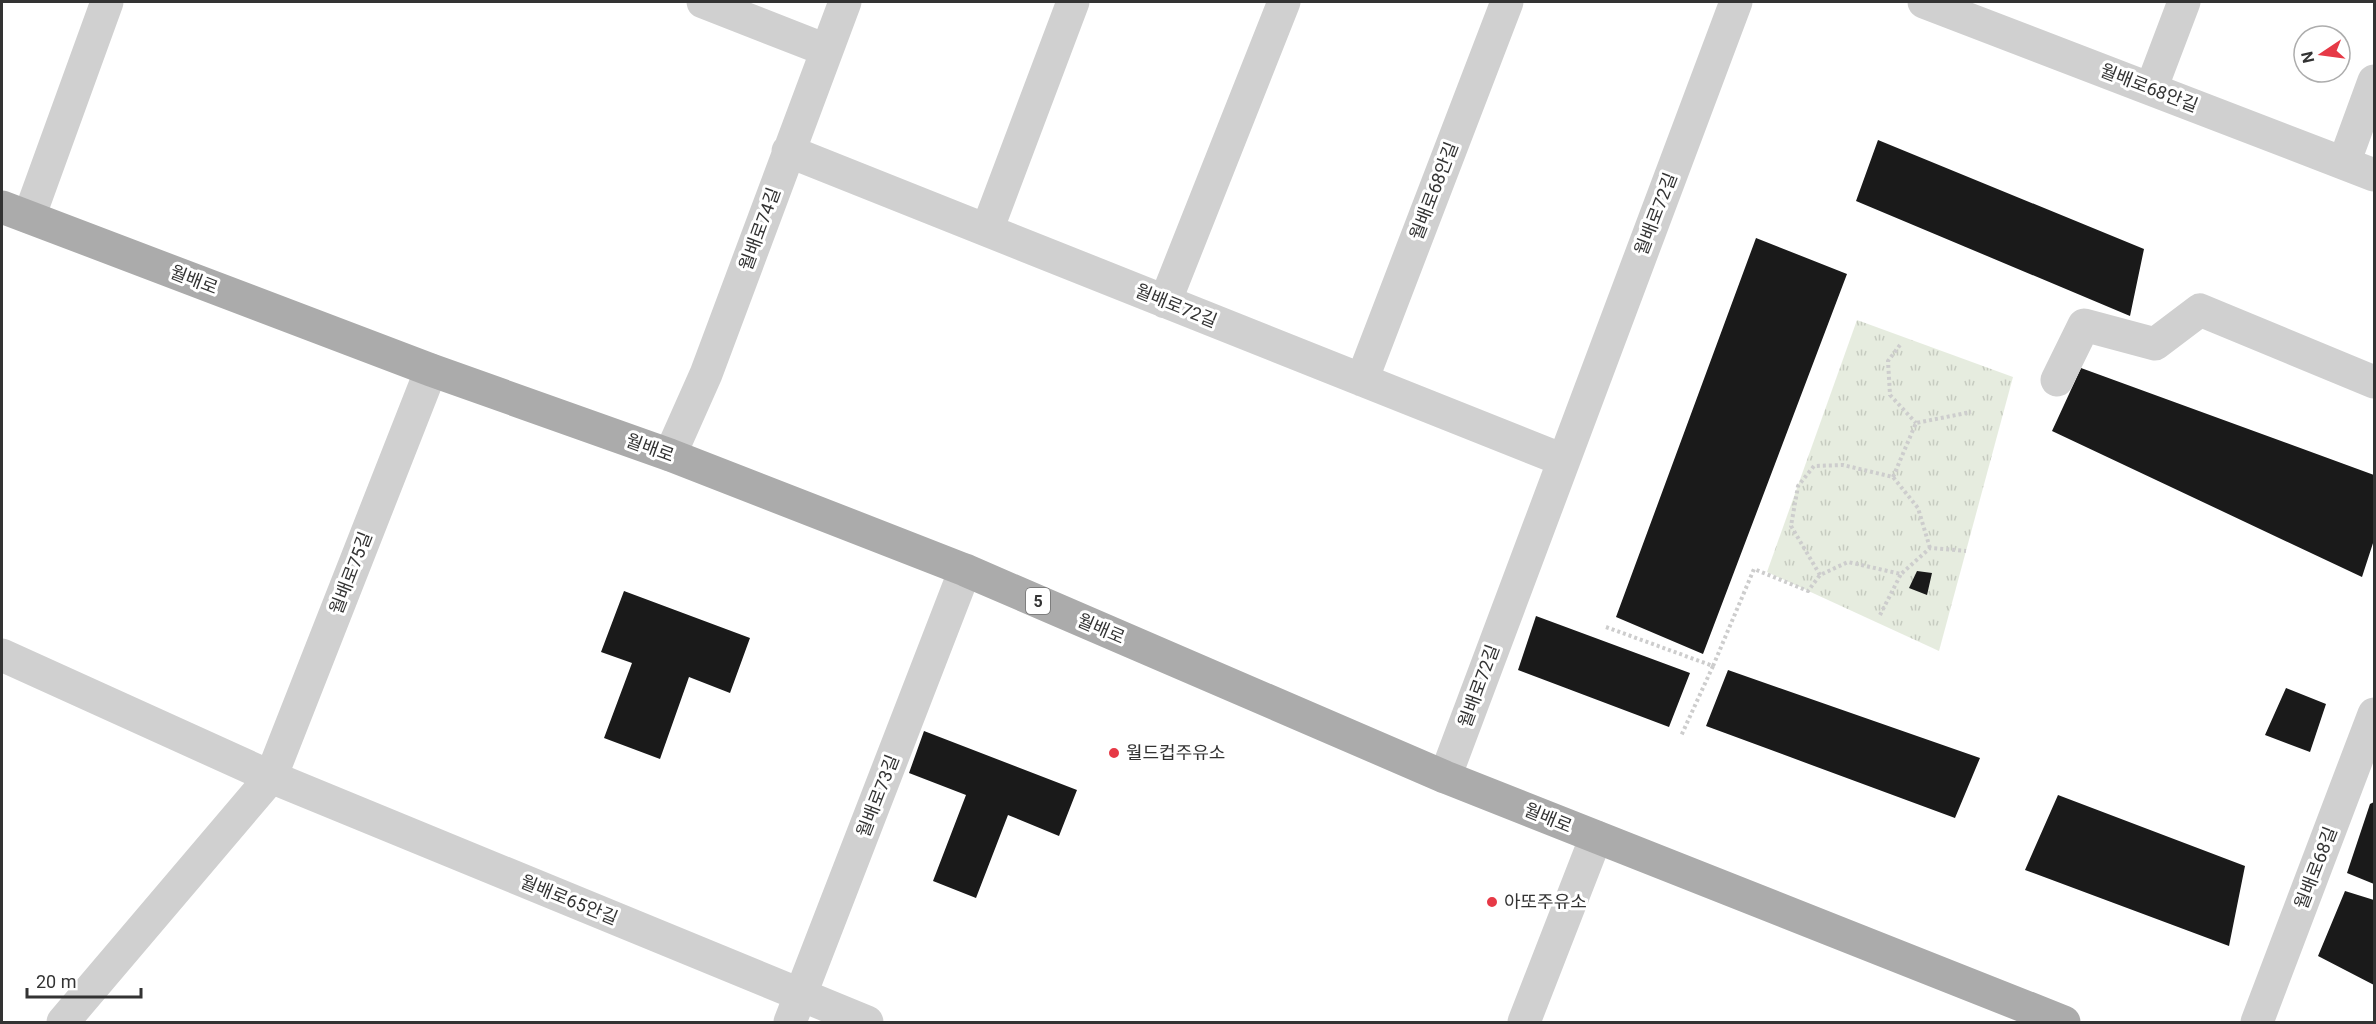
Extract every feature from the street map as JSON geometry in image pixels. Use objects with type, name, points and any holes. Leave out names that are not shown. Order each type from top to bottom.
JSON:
[{"type":"main road","name":"월배로","points":[[15,212],[431,370],[670,454],[965,570],[1445,777],[2064,1023]]},
{"type":"street","name":"월배로","points":[[15,212],[107,2]]},
{"type":"street","points":[[704,2],[826,50]]},
{"type":"street","name":"월배로74길","points":[[670,454],[706,374],[845,2]]},
{"type":"street","points":[[987,230],[1073,2]]},
{"type":"street","points":[[1166,302],[1284,2]]},
{"type":"street","name":"월배로68안길","points":[[1362,380],[1507,2]]},
{"type":"street","name":"월배로72길","points":[[1445,777],[1736,2]]},
{"type":"street","name":"월배로68안길","points":[[1924,2],[1964,9],[2151,89],[2374,175]]},
{"type":"street","points":[[2151,89],[2184,2]]},
{"type":"street","points":[[2344,163],[2374,81]]},
{"type":"street","name":"월배로72길","points":[[788,152],[1563,460]]},
{"type":"street","points":[[2057,380],[2084,324],[2155,344],[2200,310],[2374,382]]},
{"type":"street","name":"월배로75길","points":[[63,1023],[271,777],[431,370]]},
{"type":"street","name":"월배로73길","points":[[795,1009],[965,570]]},
{"type":"street","points":[[2,655],[271,777]]},
{"type":"street","name":"월배로68길","points":[[2257,1023],[2365,770],[2374,714]]},
{"type":"street","name":"월배로65안길","points":[[271,777],[795,1009],[867,1023]]},
{"type":"street","points":[[1524,1023],[1596,837]]},
{"type":"path","points":[[1900,345],[1888,361],[1890,395],[1917,423]]},
{"type":"path","points":[[1917,423],[1971,412]]},
{"type":"path","points":[[1893,477],[1917,423]]},
{"type":"path","points":[[1820,576],[1791,526],[1798,486],[1814,466],[1843,465],[1893,477],[1918,507],[1930,548]]},
{"type":"path","points":[[1880,615],[1901,574],[1930,548],[1966,551]]},
{"type":"path","points":[[1681,736],[1754,569],[1808,591],[1820,576],[1848,562],[1901,574]]},
{"type":"path","points":[[1606,627],[1713,666]]},
{"type":"green space","points":[[1857,320],[2013,377],[1939,651],[1767,572]]},
{"type":"building","points":[[1878,140],[2144,249],[2130,316],[1856,201]]},
{"type":"building","points":[[1756,238],[1847,274],[1703,654],[1616,617]]},
{"type":"building","points":[[2081,368],[2374,475],[2374,540],[2362,577],[2052,431]]},
{"type":"building","points":[[1917,571],[1932,573],[1927,595],[1909,588]]},
{"type":"building","points":[[624,591],[750,638],[730,693],[689,677],[660,759],[604,738],[632,663],[601,652]]},
{"type":"building","points":[[1536,616],[1690,673],[1669,727],[1518,670]]},
{"type":"building","points":[[1728,670],[1980,758],[1955,818],[1706,726]]},
{"type":"building","points":[[2286,688],[2326,704],[2310,752],[2265,735]]},
{"type":"building","points":[[924,731],[1077,790],[1059,836],[1008,815],[976,898],[933,881],[966,795],[909,773]]},
{"type":"building","points":[[2058,795],[2245,866],[2229,946],[2025,870]]},
{"type":"building","points":[[2374,802],[2374,884],[2347,873],[2370,804]]},
{"type":"building","points":[[2345,891],[2374,900],[2374,985],[2318,956]]},
{"type":"place","name":"월드컵주유소","points":[[1114,753]]},
{"type":"place","name":"아또주유소","points":[[1492,902]]}]
